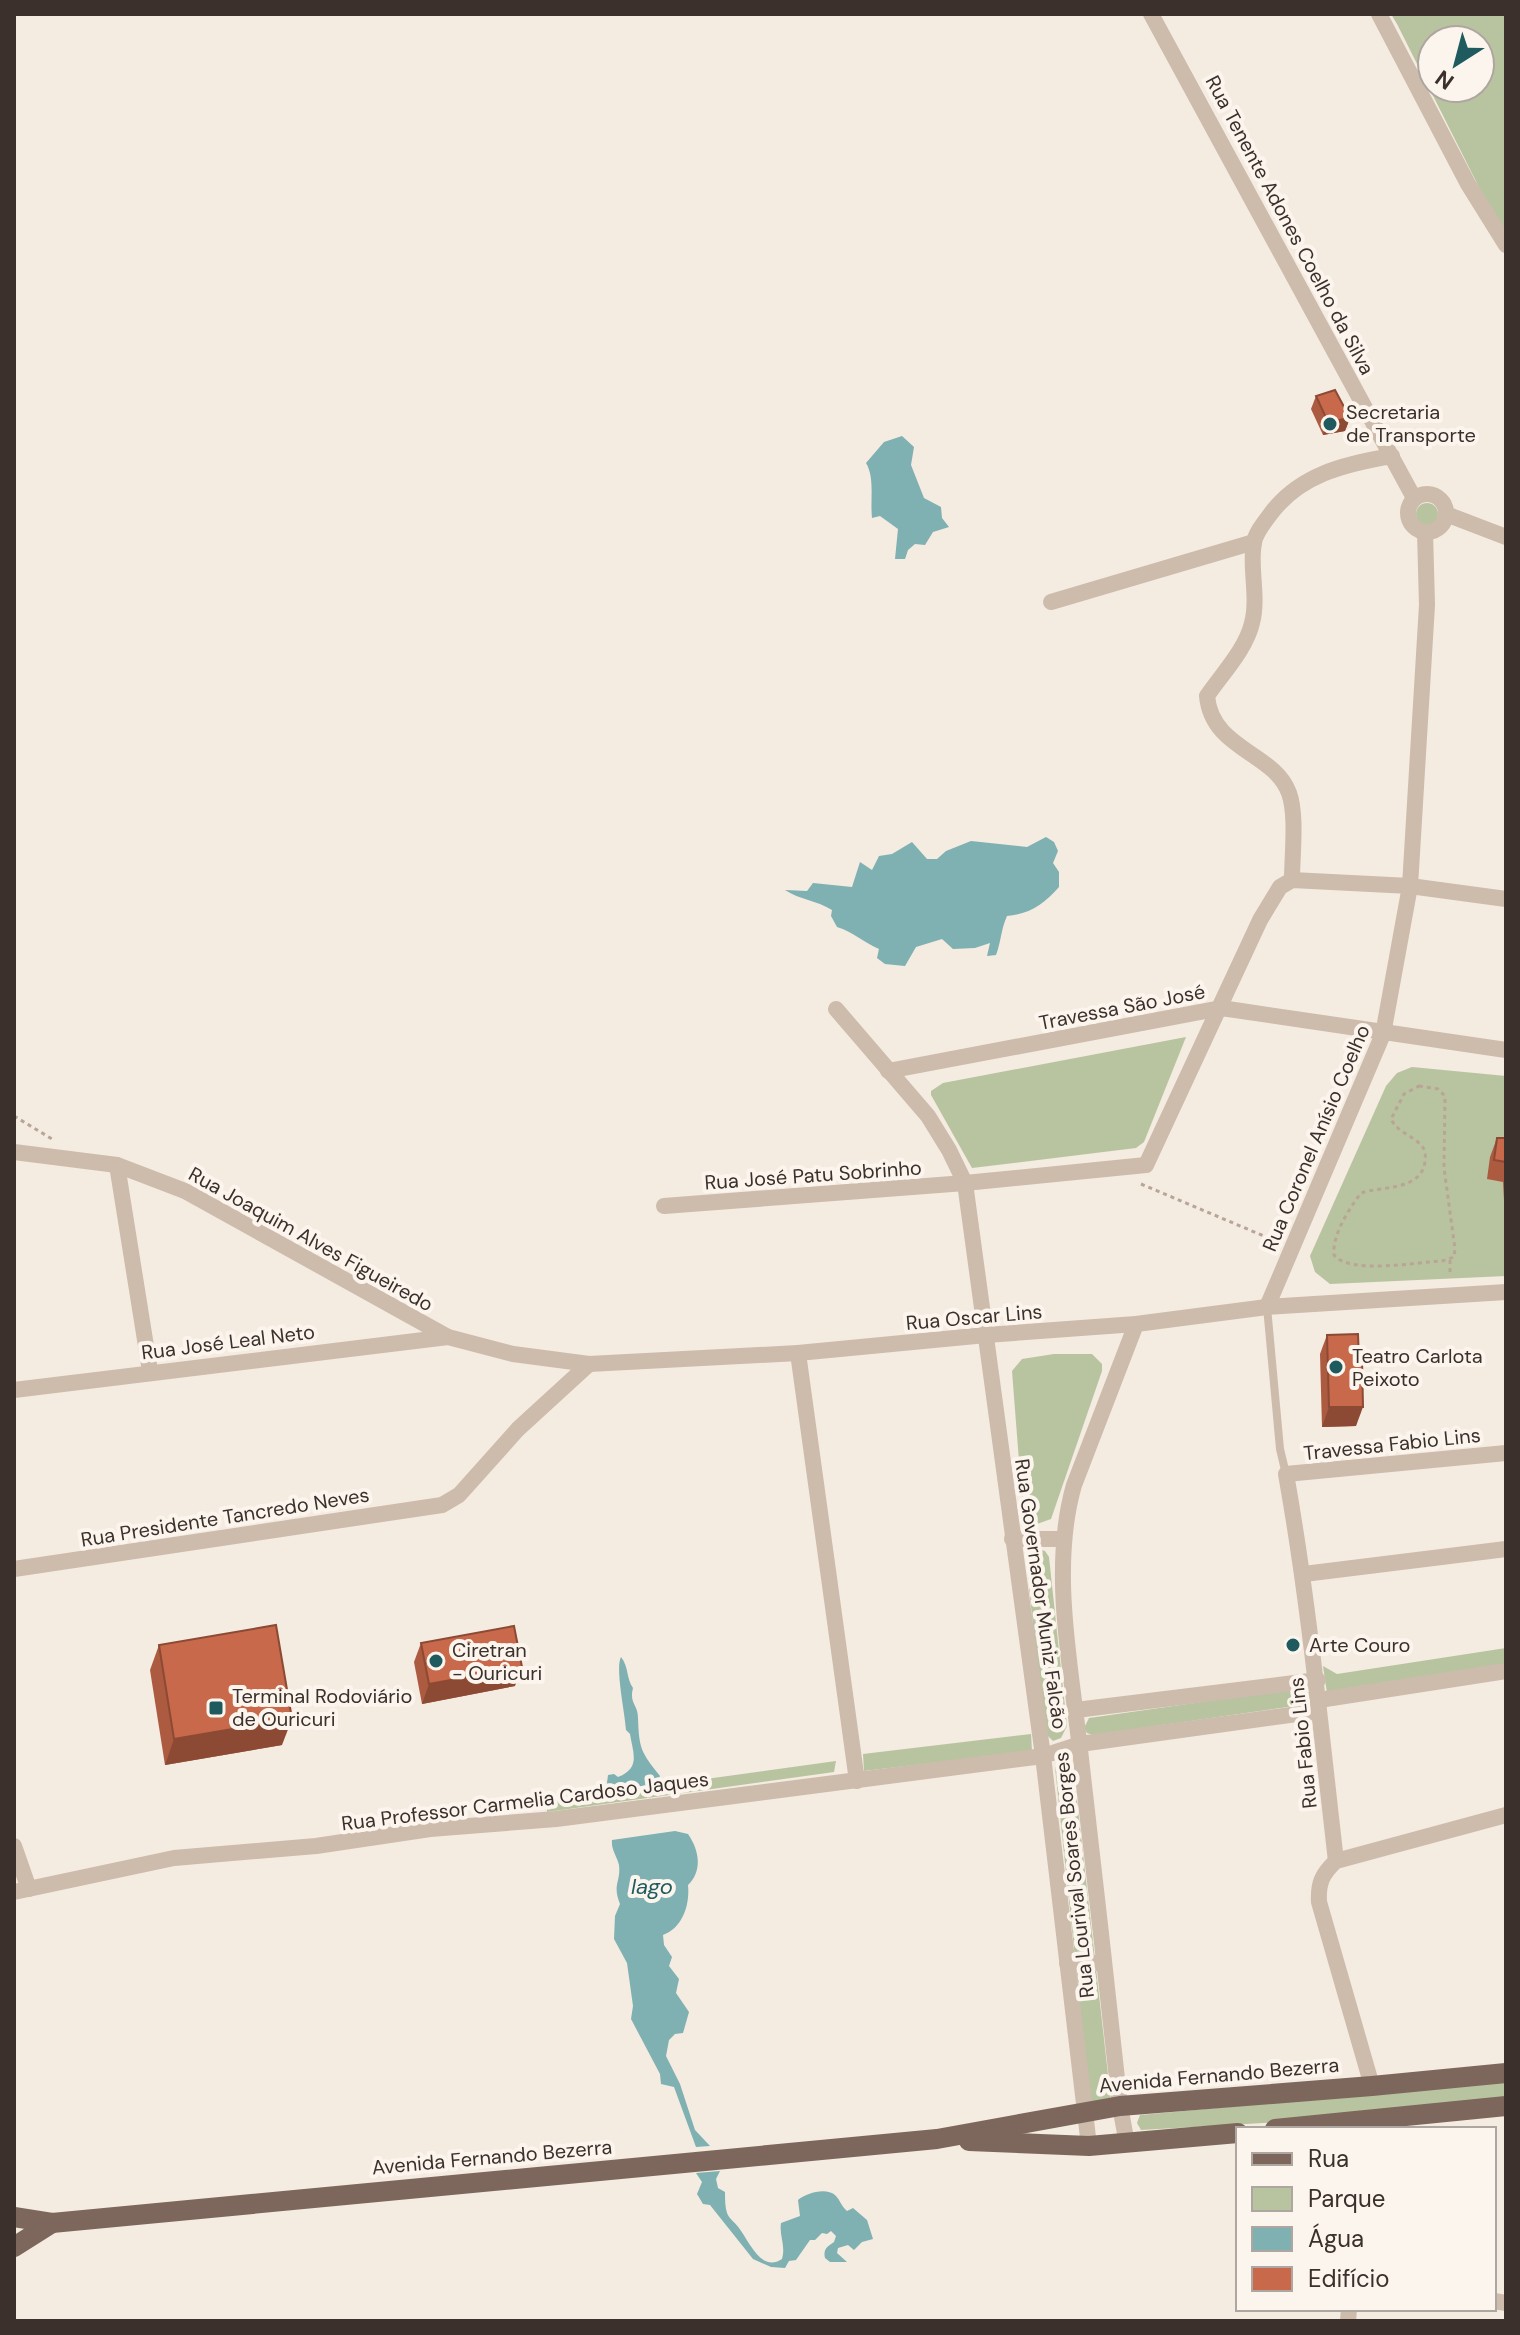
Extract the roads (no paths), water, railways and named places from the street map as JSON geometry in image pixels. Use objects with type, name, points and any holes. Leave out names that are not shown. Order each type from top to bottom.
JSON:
[{"type":"main road","name":"Avenida Fernando Bezerra","points":[[52,2223],[937,2139],[1120,2106],[1506,2073]]},
{"type":"main road","points":[[1458,2077],[1462,2110]]},
{"type":"main road","points":[[1313,2127],[1369,2124],[1506,2106]]},
{"type":"main road","name":"Avenida Fernando Bezerra","points":[[937,2139],[1089,2146],[1236,2133]]},
{"type":"main road","points":[[14,2217],[52,2223]]},
{"type":"main road","points":[[14,2247],[52,2223]]},
{"type":"street","name":"Rua Tenente Adones Coelho da Silva","points":[[1151,14],[1414,498]]},
{"type":"street","points":[[1379,14],[1468,184],[1506,245]]},
{"type":"street","points":[[1292,880],[1289,792],[1272,771],[1216,725],[1208,708],[1207,696],[1252,626],[1254,542],[1274,509],[1302,485],[1338,467],[1392,456]]},
{"type":"street","points":[[1432,495],[1443,503],[1446,514],[1437,530],[1419,531],[1410,522],[1408,509],[1414,498],[1432,495]]},
{"type":"street","points":[[1446,514],[1506,537]]},
{"type":"street","points":[[1410,886],[1427,605],[1425,532]]},
{"type":"street","points":[[1051,602],[1254,542]]},
{"type":"street","points":[[1221,1008],[1268,903],[1280,887],[1292,880],[1410,886],[1506,899]]},
{"type":"street","name":"Rua Coronel Anísio Coelho","points":[[1267,1307],[1383,1034],[1410,886]]},
{"type":"street","name":"Travessa São José","points":[[888,1071],[1221,1008],[1506,1050]]},
{"type":"street","name":"Rua José Patu Sobrinho","points":[[664,1206],[965,1183],[1146,1165],[1221,1008]]},
{"type":"street","name":"Rua Governador Muniz Falcão","points":[[836,1009],[928,1116],[965,1183],[1043,1756],[1089,2146]]},
{"type":"street","name":"Rua Joaquim Alves Figueiredo","points":[[14,1152],[117,1165],[185,1191],[448,1337]]},
{"type":"street","points":[[117,1165],[150,1371]]},
{"type":"street","name":"Rua Oscar Lins","points":[[448,1337],[513,1354],[589,1364],[798,1353],[1136,1324],[1267,1307],[1506,1292]]},
{"type":"street","name":"Rua Governador Muniz Falcão","points":[[1068,1506],[1136,1324]]},
{"type":"street","name":"Rua José Leal Neto","points":[[14,1390],[448,1337]]},
{"type":"street","points":[[798,1353],[857,1781]]},
{"type":"street","name":"Rua Presidente Tancredo Neves","points":[[14,1569],[442,1505],[459,1495],[518,1429],[589,1364]]},
{"type":"street","name":"Travessa Fabio Lins","points":[[1304,1574],[1286,1474],[1506,1453]]},
{"type":"street","name":"Rua Lourival Soares Borges","points":[[1068,1506],[1062,1578],[1120,2106],[1127,2144]]},
{"type":"street","points":[[1012,1539],[1063,1539]]},
{"type":"street","points":[[1304,1574],[1506,1549]]},
{"type":"street","name":"Rua Fabio Lins","points":[[1304,1574],[1336,1861]]},
{"type":"street","name":"Rua Professor Carmelia Cardoso Jaques","points":[[22,1891],[174,1858],[316,1846],[430,1829],[556,1819],[1043,1756],[1080,1744],[1319,1706],[1506,1671]]},
{"type":"street","points":[[1076,1710],[1318,1680]]},
{"type":"street","points":[[1372,2086],[1319,1902],[1321,1878],[1336,1861],[1506,1815]]},
{"type":"street","points":[[14,1846],[22,1891]]},
{"type":"street","points":[[1067,1963],[1104,1963]]},
{"type":"lane","points":[[1267,1307],[1280,1449],[1286,1474]]},
{"type":"water","points":[[902,436],[914,447],[911,465],[924,498],[941,507],[942,518],[949,527],[933,532],[925,545],[915,544],[908,550],[905,559],[895,559],[898,529],[880,516],[872,518],[871,482],[866,463],[884,442]]},
{"type":"water","points":[[1046,837],[1054,842],[1058,851],[1053,863],[1059,872],[1059,887],[1036,907],[1007,916],[996,955],[987,956],[990,943],[975,948],[953,949],[942,939],[916,947],[905,966],[885,964],[877,958],[879,949],[837,927],[831,916],[832,910],[785,890],[807,891],[813,883],[852,887],[860,862],[872,870],[879,856],[892,854],[912,842],[927,859],[937,859],[946,851],[971,841],[1027,847]]},
{"type":"water","points":[[621,1657],[633,1688],[642,1750],[660,1776],[656,1784],[606,1791],[608,1775],[618,1777],[625,1773],[634,1759],[630,1734],[626,1730],[621,1691]]},
{"type":"water","name":"lago","points":[[675,1831],[688,1834],[698,1860],[696,1873],[688,1885],[684,1914],[676,1927],[663,1935],[664,1945],[672,1957],[669,1966],[679,1979],[676,1993],[689,2012],[683,2033],[675,2034],[669,2040],[666,2056],[680,2084],[695,2130],[710,2146],[696,2147],[674,2087],[661,2084],[660,2074],[631,2019],[633,2006],[627,1963],[614,1939],[615,1916],[620,1904],[617,1892],[619,1865],[612,1840]]},
{"type":"water","points":[[720,2171],[716,2179],[718,2188],[725,2192],[728,2215],[756,2254],[768,2262],[782,2259],[781,2223],[800,2216],[798,2200],[816,2192],[827,2191],[837,2197],[847,2211],[853,2208],[867,2220],[873,2239],[862,2242],[854,2250],[848,2245],[838,2248],[837,2253],[847,2262],[830,2262],[825,2258],[825,2250],[836,2236],[831,2231],[810,2240],[796,2260],[789,2261],[785,2268],[771,2267],[753,2259],[710,2205],[703,2204],[697,2194],[702,2182],[696,2173]]},
{"type":"place","name":"Secretaria de Transporte","points":[[1330,424]]},
{"type":"place","name":"Teatro Carlota Peixoto","points":[[1336,1367]]},
{"type":"place","name":"Arte Couro","points":[[1293,1645]]},
{"type":"place","name":"Ciretran - Ouricuri","points":[[436,1661]]},
{"type":"place","name":"Terminal Rodoviário de Ouricuri","points":[[216,1708]]}]
